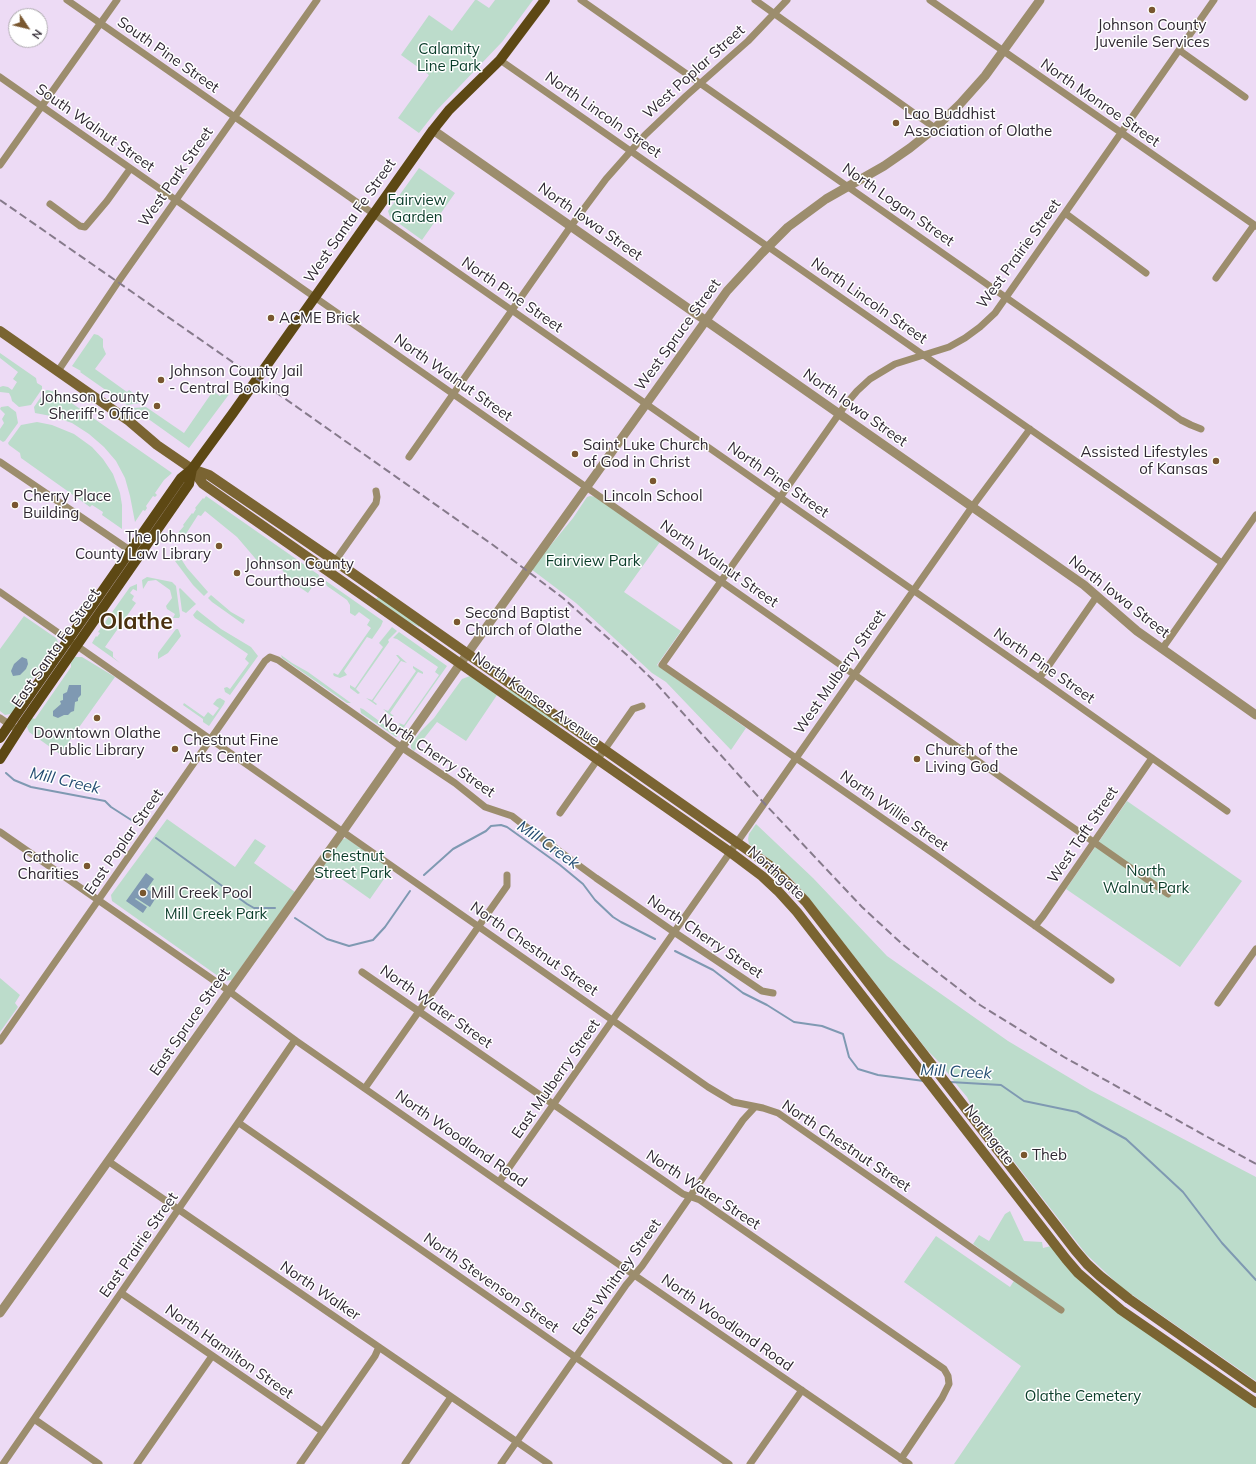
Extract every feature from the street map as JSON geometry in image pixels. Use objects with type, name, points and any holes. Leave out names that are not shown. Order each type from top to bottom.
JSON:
[{"type":"main road","name":"West Santa Fe Street","points":[[134,553],[180,478],[192,469],[433,130],[450,110],[500,60],[545,0]]},
{"type":"main road","name":"North Kansas Avenue","points":[[0,331],[129,421],[157,445],[192,469],[210,475],[737,842]]},
{"type":"main road","name":"North Kansas Avenue","points":[[192,469],[203,484],[730,852]]},
{"type":"main road","name":"East Santa Fe Street","points":[[0,759],[13,727],[134,553]]},
{"type":"main road","name":"East Santa Fe Street","points":[[0,738],[13,727]]},
{"type":"main road","name":"Northgate","points":[[737,842],[769,865],[806,902],[1075,1250],[1096,1272],[1129,1299],[1256,1388]]},
{"type":"main road","name":"Northgate","points":[[730,852],[762,876],[797,912],[1078,1273],[1121,1310],[1256,1403]]},
{"type":"street","name":"South Pine Street","points":[[67,0],[235,117]]},
{"type":"street","points":[[0,165],[117,0]]},
{"type":"street","name":"West Park Street","points":[[58,371],[317,0]]},
{"type":"street","name":"North Logan Street","points":[[581,0],[1181,420],[1201,429]]},
{"type":"street","points":[[755,0],[935,128]]},
{"type":"street","name":"West Poplar Street","points":[[409,457],[602,184],[631,150],[660,120],[748,41],[787,0]]},
{"type":"street","name":"North Monroe Street","points":[[930,0],[1255,226]]},
{"type":"street","name":"West Spruce Street","points":[[401,748],[645,403],[735,281],[768,246],[809,210],[884,166],[935,128],[960,104],[985,76],[1040,0]]},
{"type":"street","name":"West Prairie Street","points":[[662,665],[839,414],[857,391],[870,379],[895,364],[949,347],[965,338],[980,327],[995,312],[1214,0]]},
{"type":"street","points":[[1179,50],[1245,97]]},
{"type":"street","name":"North Lincoln Street","points":[[500,60],[1222,564]]},
{"type":"street","name":"South Walnut Street","points":[[0,77],[176,200]]},
{"type":"street","name":"North Pine Street","points":[[235,117],[1039,678],[1227,811]]},
{"type":"street","name":"North Iowa Street","points":[[433,130],[1084,585],[1137,631],[1162,650],[1256,715]]},
{"type":"street","points":[[50,204],[80,226],[85,227],[107,201],[130,169]]},
{"type":"street","name":"North Walnut Street","points":[[176,200],[1168,894]]},
{"type":"street","points":[[1065,213],[1146,272]]},
{"type":"street","points":[[1216,278],[1255,226]]},
{"type":"street","name":"West Mulberry Street","points":[[674,932],[972,507],[1030,429]]},
{"type":"street","points":[[0,462],[134,553]]},
{"type":"street","points":[[328,571],[376,503],[376,491]]},
{"type":"street","points":[[1162,650],[1256,515]]},
{"type":"street","name":"North Chestnut Street","points":[[0,592],[708,1087],[733,1102],[771,1110],[793,1123],[1060,1310]]},
{"type":"street","points":[[1039,678],[1097,596]]},
{"type":"street","name":"East Poplar Street","points":[[0,1041],[268,658]]},
{"type":"street","name":"North Cherry Street","points":[[268,658],[278,660],[401,748],[455,783],[485,806],[512,816],[521,822],[596,878],[674,932],[762,990],[773,993]]},
{"type":"street","name":"North Willie Street","points":[[662,665],[1110,980]]},
{"type":"street","points":[[560,813],[633,709],[642,706]]},
{"type":"street","points":[[0,718],[13,727]]},
{"type":"street","name":"East Spruce Street","points":[[0,1313],[401,748]]},
{"type":"street","name":"West Taft Street","points":[[1035,926],[1152,758]]},
{"type":"street","name":"North Woodland Road","points":[[0,832],[229,991],[296,1040],[499,1182],[635,1274],[909,1464]]},
{"type":"street","points":[[365,1088],[507,886],[507,875]]},
{"type":"street","name":"East Mulberry Street","points":[[499,1182],[674,932]]},
{"type":"street","points":[[1218,1003],[1256,949]]},
{"type":"street","name":"North Water Street","points":[[362,972],[683,1194],[700,1200],[944,1368],[948,1376],[949,1384],[942,1398],[901,1458]]},
{"type":"street","name":"East Prairie Street","points":[[3,1464],[296,1040]]},
{"type":"street","name":"East Whitney Street","points":[[501,1464],[626,1285],[642,1266],[743,1120],[755,1107]]},
{"type":"street","name":"North Stevenson Street","points":[[239,1123],[729,1464]]},
{"type":"street","name":"North Walker","points":[[108,1161],[549,1464]]},
{"type":"street","name":"North Hamilton Street","points":[[121,1293],[322,1431]]},
{"type":"street","points":[[300,1464],[379,1347]]},
{"type":"street","points":[[137,1464],[212,1356]]},
{"type":"street","points":[[750,1464],[802,1390]]},
{"type":"street","points":[[405,1464],[451,1397]]},
{"type":"street","points":[[34,1419],[99,1464]]},
{"type":"green space","name":"Calamity Line Park","points":[[475,0],[489,8],[495,0],[533,0],[502,42],[437,110],[419,133],[398,118],[429,75],[401,55],[429,15],[452,31]]},
{"type":"green space","name":"Fairview Garden","points":[[419,168],[455,193],[422,240],[390,217],[388,211]]},
{"type":"green space","points":[[94,334],[103,339],[103,347],[106,354],[95,369],[127,392],[129,390],[144,400],[141,403],[127,405],[72,366]]},
{"type":"green space","points":[[0,353],[36,378],[37,383],[42,386],[42,389],[31,405],[19,407],[12,401],[9,393],[0,392],[0,387],[3,386],[12,390],[17,382],[13,379],[18,372],[0,358]]},
{"type":"green space","points":[[225,389],[230,393],[189,448],[133,408],[146,407],[184,433],[213,391],[220,396]]},
{"type":"green space","points":[[47,390],[57,392],[62,398],[63,397],[172,473],[164,480],[155,493],[157,495],[155,497],[153,496],[146,506],[147,508],[145,511],[143,510],[135,522],[125,478],[116,461],[104,447],[89,434],[72,423],[51,416],[35,413],[34,407]]},
{"type":"green space","points":[[8,406],[16,412],[18,423],[3,442],[0,440],[0,429],[4,423],[2,419],[5,414],[0,409],[1,407]]},
{"type":"green space","points":[[37,422],[52,425],[74,434],[92,447],[103,459],[113,474],[120,493],[122,505],[122,529],[102,515],[103,512],[92,505],[90,507],[21,458],[20,453],[9,445],[8,443],[21,425]]},
{"type":"green space","points":[[206,496],[319,575],[318,579],[308,593],[295,584],[293,586],[277,562],[266,571],[237,537],[205,511],[201,516],[198,515],[184,537],[178,533],[192,513],[193,514],[196,509],[195,508]]},
{"type":"green space","name":"Fairview Park","points":[[587,497],[596,497],[660,542],[624,592],[681,631],[657,665],[746,728],[731,750],[666,682],[652,673],[576,603],[531,569],[573,518]]},
{"type":"green space","points":[[175,549],[187,568],[208,592],[204,596],[193,585],[175,561],[178,559],[173,550]]},
{"type":"green space","points":[[147,577],[172,582],[176,586],[179,618],[173,618],[175,614],[167,609],[166,606],[172,598],[170,590],[156,580],[148,581],[143,589],[142,580]]},
{"type":"green space","points":[[326,581],[383,621],[372,639],[367,637],[344,671],[347,675],[340,678],[334,676],[333,674],[338,675],[371,628],[367,625],[370,620],[359,612],[355,616],[350,613],[350,605],[347,600],[327,586]]},
{"type":"green space","points":[[137,584],[137,591],[133,589],[130,593],[134,596],[132,600],[136,603],[105,647],[113,652],[113,657],[120,663],[92,643],[96,636],[97,637],[100,633],[98,632],[130,587]]},
{"type":"green space","points":[[180,588],[196,604],[186,613],[182,611]]},
{"type":"green space","points":[[211,595],[231,612],[245,620],[243,624],[212,602],[208,598]]},
{"type":"green space","points":[[378,597],[421,625],[419,627],[409,622],[376,599]]},
{"type":"green space","points":[[197,610],[221,629],[251,647],[258,656],[230,695],[225,692],[224,688],[227,687],[230,689],[249,663],[245,659],[248,654],[195,618],[193,615]]},
{"type":"green space","points":[[24,616],[56,638],[58,645],[15,703],[16,707],[13,712],[5,715],[0,711],[0,649]]},
{"type":"green space","points":[[392,627],[397,631],[388,640],[389,642],[356,689],[360,693],[358,694],[350,688],[350,685],[355,688],[383,647],[379,643]]},
{"type":"green space","points":[[176,629],[178,629],[181,636],[168,653],[158,659],[158,653]]},
{"type":"green space","points":[[399,632],[447,666],[400,733],[394,729],[400,725],[399,723],[404,725],[439,675],[435,672],[438,667],[397,639],[393,638]]},
{"type":"green space","points":[[281,655],[308,672],[351,703],[347,703],[282,658]]},
{"type":"green space","points":[[396,655],[407,663],[401,661],[373,701],[377,704],[376,705],[366,698],[372,700],[400,660]]},
{"type":"green space","points":[[75,657],[82,657],[115,677],[60,754],[29,732],[27,727],[32,718],[35,719],[71,667],[71,663]]},
{"type":"green space","points":[[413,666],[423,672],[423,674],[418,672],[390,713],[394,716],[391,716],[383,709],[388,711],[416,671]]},
{"type":"green space","points":[[470,676],[497,695],[466,741],[437,722],[414,751],[411,748],[411,744],[434,718],[462,679]]},
{"type":"green space","points":[[509,689],[562,723],[560,726],[507,691]]},
{"type":"green space","points":[[220,698],[225,701],[224,704],[209,726],[203,722],[203,719],[183,705],[184,703],[204,717],[208,712],[213,716],[219,708],[213,704]]},
{"type":"green space","points":[[360,708],[398,735],[396,737],[361,713]]},
{"type":"green space","name":"North Walnut Park","points":[[1127,801],[1242,881],[1180,967],[1066,889]]},
{"type":"green space","name":"Mill Creek Park","points":[[167,819],[235,867],[255,839],[266,846],[254,863],[295,892],[232,980],[225,981],[112,901],[111,895]]},
{"type":"green space","points":[[756,824],[813,878],[887,956],[1008,1041],[1090,1090],[1256,1177],[1256,1381],[1121,1287],[1086,1254],[973,1109],[967,1097],[940,1063],[927,1050],[808,897],[789,876],[749,844],[749,834]]},
{"type":"green space","name":"Chestnut Street Park","points":[[346,838],[391,869],[370,899],[323,866],[341,840]]},
{"type":"green space","points":[[0,978],[20,995],[15,1003],[18,1007],[0,1032]]},
{"type":"green space","name":"Olathe Cemetery","points":[[1010,1211],[1024,1241],[1042,1242],[1043,1248],[1051,1246],[1063,1262],[1256,1408],[1256,1464],[954,1464],[1021,1366],[904,1282],[936,1236],[1010,1287],[1017,1276],[973,1244],[979,1235],[989,1241],[1005,1214]]},
{"type":"water","points":[[22,657],[27,659],[28,664],[26,669],[20,675],[13,676],[11,671],[14,664]]},
{"type":"water","points":[[69,685],[81,685],[81,695],[78,698],[78,701],[75,702],[74,711],[68,715],[58,718],[53,716],[53,711],[61,704],[60,701],[63,700],[63,694],[67,692]]},
{"type":"water","name":"Mill Creek Pool","points":[[146,873],[154,879],[147,889],[150,891],[153,890],[154,894],[157,896],[150,907],[136,898],[135,899],[147,907],[143,913],[126,901]]},
{"type":"waterway","name":"Mill Creek","points":[[6,773],[14,780],[31,787],[105,801],[111,807],[139,825]]},
{"type":"waterway","name":"Mill Creek","points":[[424,875],[453,849],[486,831],[491,826],[501,825],[507,827],[560,865],[583,884],[595,900],[613,917],[655,939]]},
{"type":"waterway","name":"Mill Creek","points":[[156,838],[247,904],[254,908],[275,908]]},
{"type":"waterway","name":"Mill Creek","points":[[295,918],[327,939],[349,946],[373,940],[385,927],[410,891]]},
{"type":"waterway","name":"Mill Creek","points":[[675,951],[713,970],[743,993],[767,1005],[794,1022],[822,1026],[843,1034],[849,1057],[858,1069],[878,1075],[924,1081]]},
{"type":"waterway","name":"Mill Creek","points":[[950,1082],[1001,1085],[1024,1101],[1077,1112],[1126,1139],[1183,1192],[1222,1243],[1256,1280]]},
{"type":"railway","points":[[0,200],[493,545],[563,598],[653,680],[764,803],[862,907],[901,943],[942,976],[980,1005],[1064,1057],[1256,1164]]},
{"type":"place","name":"Johnson County Juvenile Services","points":[[1152,10]]},
{"type":"place","name":"Lao Buddhist Association of Olathe","points":[[896,123]]},
{"type":"place","name":"ACME Brick","points":[[271,318]]},
{"type":"place","name":"Johnson County Jail - Central Booking","points":[[161,380]]},
{"type":"place","name":"Johnson County Sheriff's Office","points":[[157,406]]},
{"type":"place","name":"Saint Luke Church of God in Christ","points":[[575,454]]},
{"type":"place","name":"Assisted Lifestyles of Kansas","points":[[1216,461]]},
{"type":"place","name":"Lincoln School","points":[[653,481]]},
{"type":"place","name":"Cherry Place Building","points":[[15,505]]},
{"type":"place","name":"The Johnson County Law Library","points":[[219,546]]},
{"type":"place","name":"Johnson County Courthouse","points":[[237,573]]},
{"type":"place","name":"Second Baptist Church of Olathe","points":[[457,622]]},
{"type":"place","name":"Downtown Olathe Public Library","points":[[97,718]]},
{"type":"place","name":"Chestnut Fine Arts Center","points":[[175,749]]},
{"type":"place","name":"Church of the Living God","points":[[917,759]]},
{"type":"place","name":"Catholic Charities","points":[[87,866]]},
{"type":"place","name":"Mill Creek Pool","points":[[143,893]]},
{"type":"place","name":"Theb","points":[[1024,1155]]},
{"type":"district","name":"Olathe","points":[[136,622]]}]
